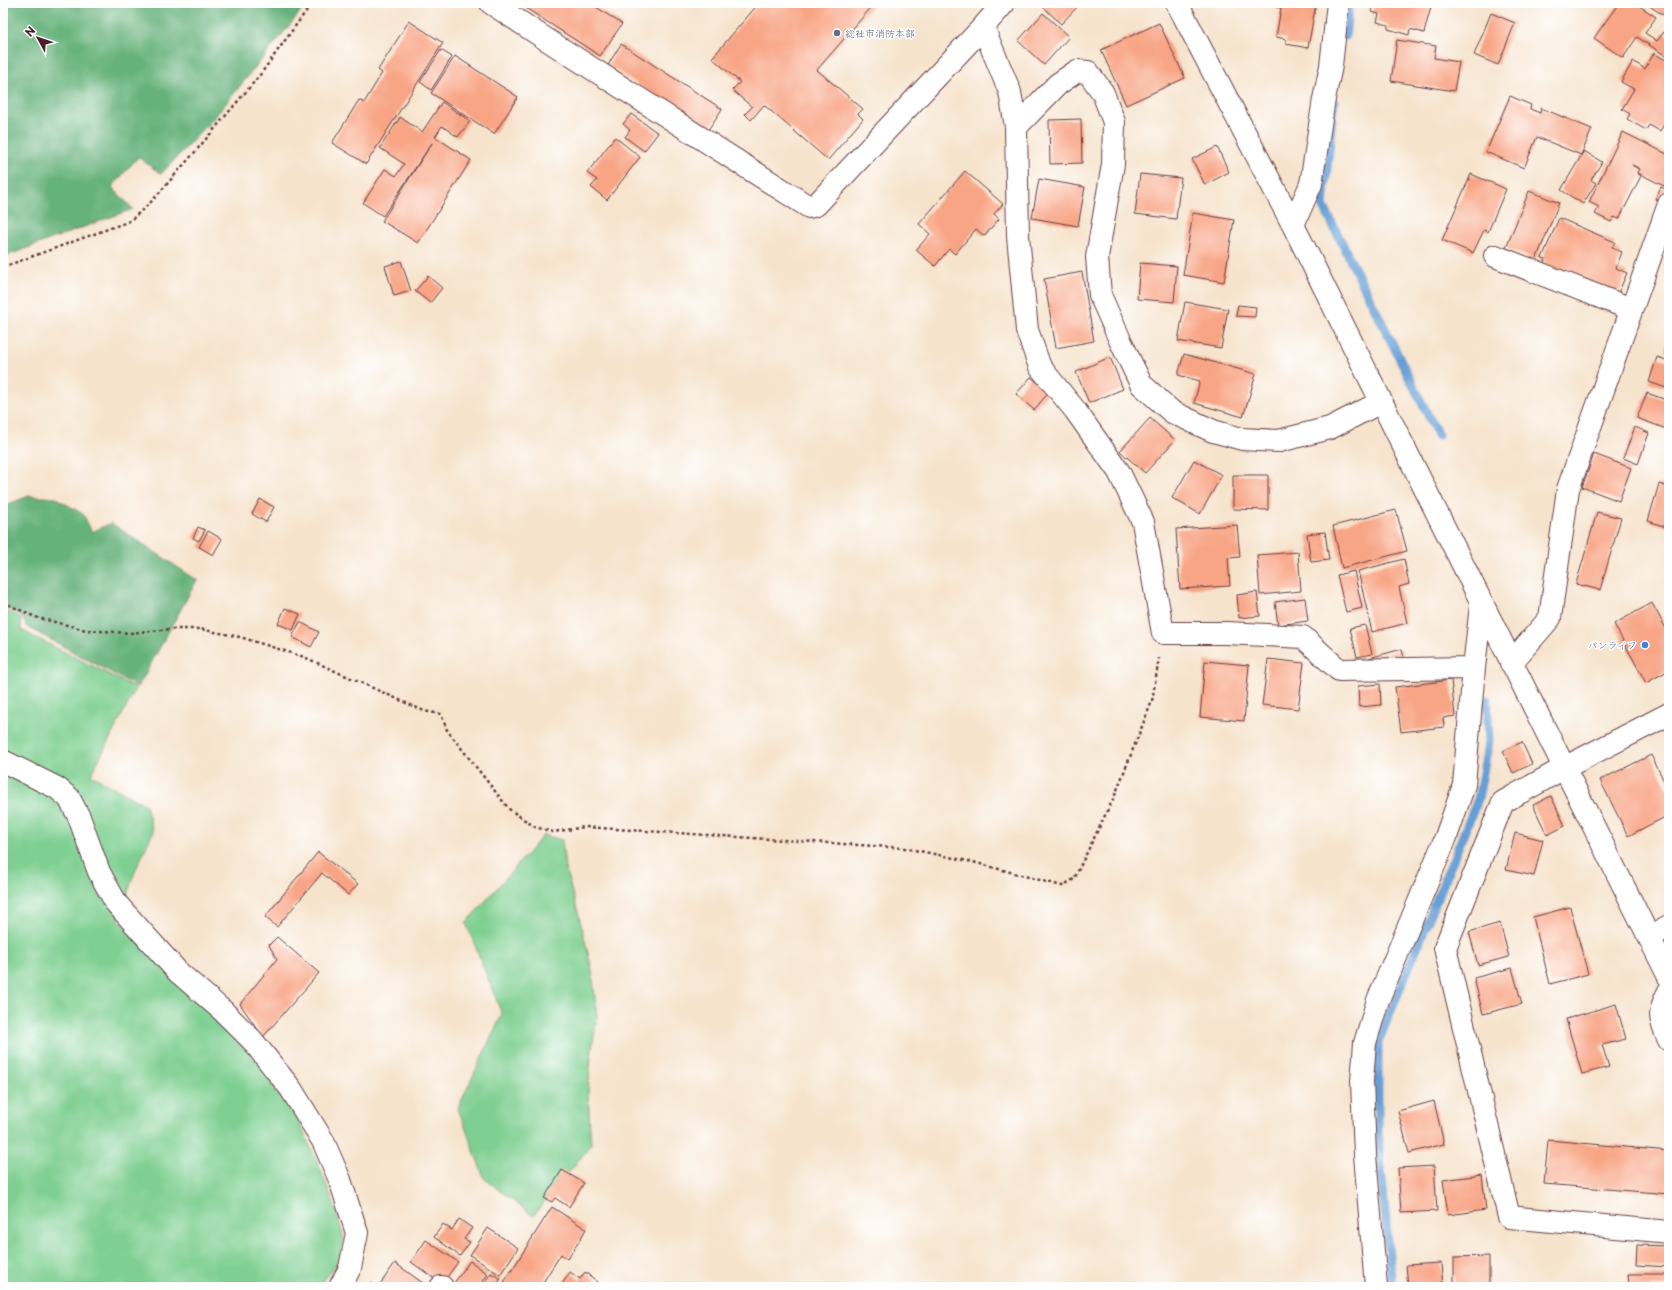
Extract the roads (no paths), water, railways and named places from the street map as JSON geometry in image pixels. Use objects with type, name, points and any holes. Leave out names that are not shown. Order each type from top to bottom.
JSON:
[{"type":"street","points":[[491,3],[809,207],[816,205],[1004,3]]},
{"type":"street","points":[[1177,3],[1292,225],[1481,604],[1667,970]]},
{"type":"street","points":[[1292,225],[1311,184],[1324,99],[1331,66],[1338,3]]},
{"type":"street","points":[[983,27],[1010,92],[1016,127],[1018,236],[1027,330],[1040,367],[1075,410],[1119,472],[1143,522],[1163,634],[1227,633],[1303,637],[1339,670],[1474,668]]},
{"type":"street","points":[[1016,127],[1058,84],[1077,71],[1088,72],[1103,93],[1114,122],[1113,164],[1097,258],[1100,295],[1141,384],[1172,412],[1213,431],[1242,439],[1279,441],[1330,428],[1381,402]]},
{"type":"street","points":[[1511,663],[1550,618],[1568,489],[1669,204]]},
{"type":"street","points":[[1495,256],[1631,309]]},
{"type":"street","points":[[1376,1287],[1365,1155],[1362,1081],[1365,1043],[1378,1000],[1446,837],[1464,785],[1481,604]]},
{"type":"street","points":[[1669,714],[1564,768],[1503,802],[1445,948],[1508,1217],[1669,1232]]},
{"type":"street","points":[[3,762],[58,788],[69,798],[79,817],[99,872],[116,903],[178,972],[252,1040],[291,1089],[326,1148],[340,1180],[358,1233],[350,1268],[340,1287]]},
{"type":"street","points":[[1649,937],[1669,926]]},
{"type":"street","points":[[1669,991],[1661,1004],[1662,1025],[1669,1040]]},
{"type":"waterway","points":[[1345,36],[1349,3]]},
{"type":"waterway","points":[[1334,102],[1323,205],[1438,435]]},
{"type":"waterway","points":[[1392,1287],[1378,1136],[1378,1042],[1478,799],[1489,741],[1487,700]]},
{"type":"place","name":"総社市消防本部","points":[[837,33]]},
{"type":"place","name":"パンライフ","points":[[1645,645]]}]
